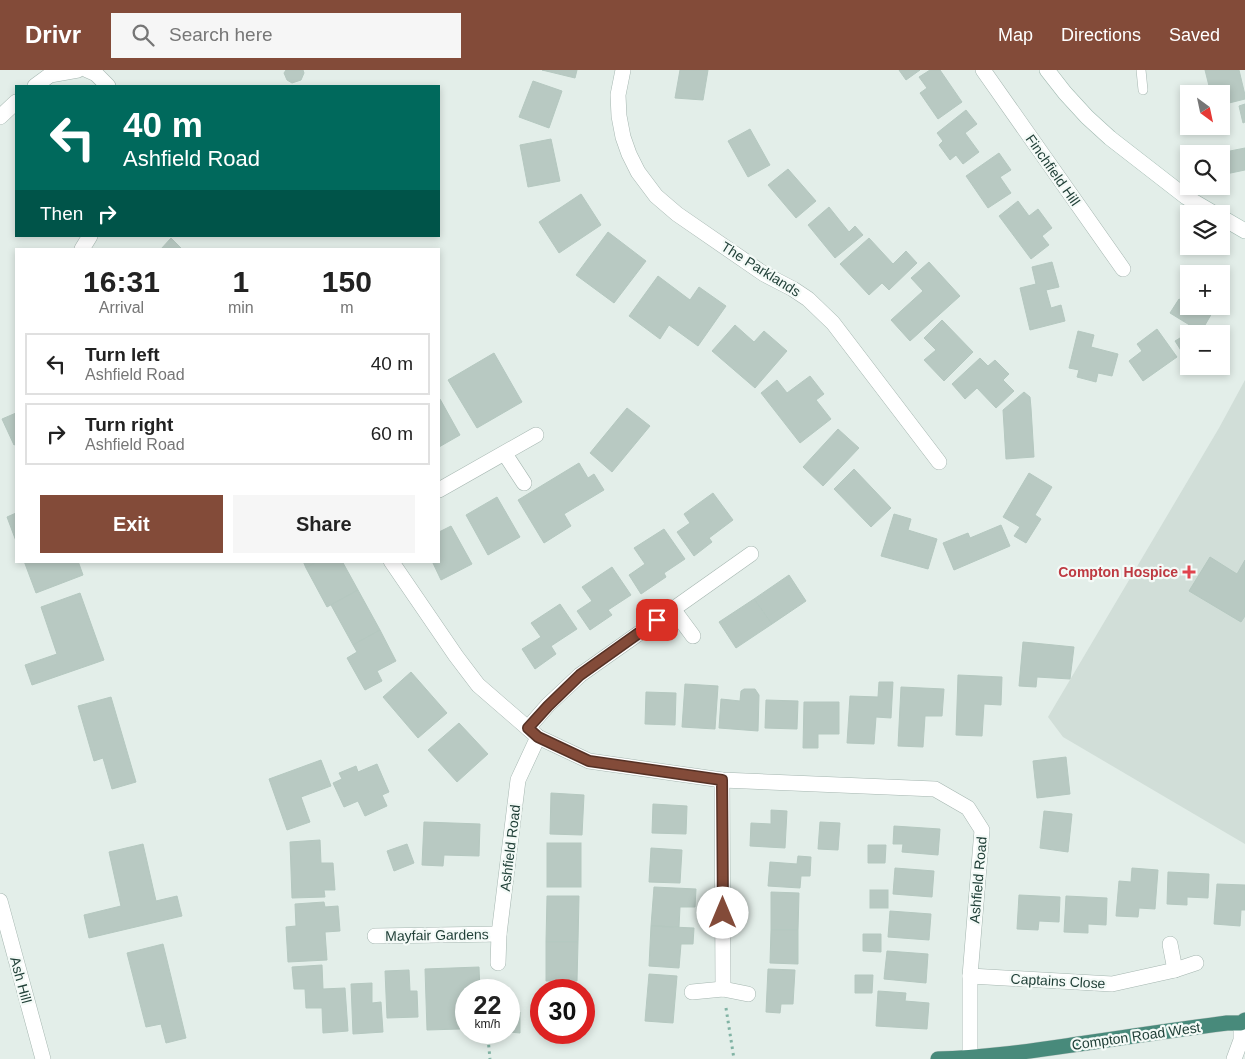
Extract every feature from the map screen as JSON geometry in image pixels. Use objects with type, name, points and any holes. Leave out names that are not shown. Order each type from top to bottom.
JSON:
[{"type":"highway","name":"Compton Road West","points":[[938,1059],[970,1058],[1028,1051],[1243,1021]]},
{"type":"street","points":[[36,85],[50,75],[78,70]]},
{"type":"street","points":[[87,70],[96,74],[107,85]]},
{"type":"street","name":"The Parklands","points":[[622,70],[618,94],[619,116],[623,137],[638,172],[656,196],[677,214],[764,274],[793,289],[816,306],[833,323],[939,462]]},
{"type":"street","name":"Finchfield Hill","points":[[983,70],[1123,269]]},
{"type":"street","points":[[1047,70],[1065,93],[1110,138],[1186,197],[1200,205]]},
{"type":"street","points":[[0,117],[15,103]]},
{"type":"street","points":[[1230,222],[1245,231]]},
{"type":"street","points":[[83,248],[89,237]]},
{"type":"street","points":[[440,489],[536,435]]},
{"type":"street","points":[[504,454],[524,483]]},
{"type":"street","name":"Ashfield Road","points":[[498,963],[499,934],[518,780],[533,732],[548,706],[580,675],[751,554]]},
{"type":"street","name":"Ashfield Road","points":[[392,563],[478,685],[533,732],[589,761],[722,780],[935,789],[968,808],[982,830],[970,976],[970,1058]]},
{"type":"street","points":[[673,609],[693,636]]},
{"type":"street","points":[[722,780],[723,989]]},
{"type":"street","name":"Ash Hill","points":[[0,901],[42,1059]]},
{"type":"street","name":"Mayfair Gardens","points":[[374,936],[499,934]]},
{"type":"street","points":[[1170,944],[1175,970]]},
{"type":"street","name":"Captains Close","points":[[970,976],[1112,984],[1175,970],[1196,963]]},
{"type":"street","points":[[692,992],[723,989],[748,994]]},
{"type":"street","points":[[1234,1059],[1241,1040],[1243,1021]]},
{"type":"lane","points":[[1141,70],[1143,90]]},
{"type":"path","points":[[723,989],[734,1059]]},
{"type":"path","points":[[489,1044],[490,1059]]},
{"type":"shaded area","name":"Compton Hospice","points":[[1245,380],[1245,844],[1063,737],[1048,717],[1219,428]]},
{"type":"building","points":[[286,70],[303,70],[304,73],[301,80],[292,83],[287,80],[284,73]]},
{"type":"building","points":[[542,70],[577,70],[575,78]]},
{"type":"building","points":[[680,70],[708,70],[703,100],[675,98]]},
{"type":"building","points":[[899,70],[920,70],[906,80]]},
{"type":"building","points":[[930,70],[940,70],[962,102],[938,119],[920,93],[927,88],[919,77]]},
{"type":"building","points":[[1205,70],[1239,70],[1245,99],[1230,103],[1230,85],[1209,85]]},
{"type":"building","points":[[533,81],[562,91],[549,128],[519,117]]},
{"type":"building","points":[[1245,104],[1245,122],[1243,123],[1239,106]]},
{"type":"building","points":[[966,110],[977,124],[965,133],[979,152],[963,164],[956,155],[950,160],[939,145],[943,141],[937,133]]},
{"type":"building","points":[[750,129],[770,165],[748,177],[728,141]]},
{"type":"building","points":[[551,139],[560,181],[528,187],[520,145]]},
{"type":"building","points":[[1245,148],[1245,170],[1230,173],[1230,151]]},
{"type":"building","points":[[999,153],[1011,170],[1000,177],[1011,193],[988,208],[966,176]]},
{"type":"building","points":[[788,169],[816,201],[796,218],[768,185]]},
{"type":"building","points":[[581,194],[601,225],[559,253],[539,222]]},
{"type":"building","points":[[1018,201],[1029,216],[1038,209],[1052,228],[1042,236],[1049,245],[1031,259],[999,216]]},
{"type":"building","points":[[829,207],[849,232],[855,226],[863,235],[835,258],[808,225]]},
{"type":"building","points":[[608,232],[646,261],[614,303],[576,275]]},
{"type":"building","points":[[171,238],[181,248],[162,248]]},
{"type":"building","points":[[869,238],[893,264],[906,251],[917,263],[889,290],[882,283],[869,295],[840,264]]},
{"type":"building","points":[[929,262],[960,296],[910,341],[891,320],[923,291],[911,278]]},
{"type":"building","points":[[1052,262],[1059,287],[1046,290],[1051,308],[1061,305],[1065,321],[1030,330],[1020,288],[1036,284],[1032,267]]},
{"type":"building","points":[[658,276],[690,300],[699,287],[726,306],[698,346],[669,325],[660,339],[629,316]]},
{"type":"building","points":[[1179,299],[1180,315],[1211,315],[1205,325],[1190,325],[1170,313]]},
{"type":"building","points":[[942,320],[973,352],[944,381],[924,360],[936,350],[924,338]]},
{"type":"building","points":[[735,325],[754,342],[764,331],[787,351],[755,388],[712,351]]},
{"type":"building","points":[[1157,329],[1177,357],[1143,381],[1129,361],[1142,351],[1137,344]]},
{"type":"building","points":[[1078,331],[1094,335],[1091,347],[1118,354],[1112,376],[1098,373],[1096,382],[1077,377],[1079,370],[1069,368]]},
{"type":"building","points":[[1180,338],[1180,349],[1175,341]]},
{"type":"building","points":[[494,353],[522,402],[477,428],[448,380]]},
{"type":"building","points":[[980,358],[988,366],[995,360],[1009,374],[1003,380],[1014,391],[996,408],[977,388],[965,399],[952,384]]},
{"type":"building","points":[[810,376],[824,394],[816,400],[831,419],[800,443],[761,393],[777,380],[787,393]]},
{"type":"building","points":[[1024,392],[1030,397],[1034,457],[1006,459],[1003,410]]},
{"type":"building","points":[[440,399],[460,435],[440,446]]},
{"type":"building","points":[[627,408],[650,426],[612,472],[590,453]]},
{"type":"building","points":[[15,413],[14,445],[2,419]]},
{"type":"building","points":[[838,429],[859,448],[823,486],[803,467]]},
{"type":"building","points":[[579,463],[588,478],[594,474],[604,490],[564,514],[571,526],[544,543],[518,500]]},
{"type":"building","points":[[854,469],[891,508],[871,527],[834,489]]},
{"type":"building","points":[[1029,473],[1052,487],[1035,515],[1041,519],[1026,543],[1014,536],[1020,527],[1003,517]]},
{"type":"building","points":[[713,493],[733,520],[709,538],[712,542],[694,556],[677,532],[690,523],[684,514]]},
{"type":"building","points":[[497,497],[520,537],[488,555],[466,515]]},
{"type":"building","points":[[15,513],[15,538],[7,517]]},
{"type":"building","points":[[894,514],[911,519],[908,530],[937,539],[928,569],[881,556]]},
{"type":"building","points":[[1001,525],[1010,546],[954,570],[943,543],[968,533],[970,538]]},
{"type":"building","points":[[451,526],[472,564],[441,580],[433,563],[440,563],[440,532]]},
{"type":"building","points":[[664,529],[685,559],[664,573],[666,577],[641,594],[629,575],[645,564],[634,548]]},
{"type":"building","points":[[1210,557],[1237,574],[1245,560],[1245,616],[1241,622],[1189,591]]},
{"type":"building","points":[[25,563],[79,563],[83,575],[36,593]]},
{"type":"building","points":[[304,563],[315,563],[306,568]]},
{"type":"building","points":[[315,563],[343,563],[358,590],[327,607],[306,568]]},
{"type":"building","points":[[612,567],[631,595],[608,610],[612,615],[590,630],[577,611],[592,601],[582,587]]},
{"type":"building","points":[[789,575],[806,601],[772,624],[754,599]]},
{"type":"building","points":[[358,590],[380,630],[353,645],[331,605]]},
{"type":"building","points":[[80,593],[104,660],[32,685],[25,665],[57,654],[41,607]]},
{"type":"building","points":[[754,599],[772,624],[736,648],[719,622]]},
{"type":"building","points":[[560,604],[577,629],[551,646],[556,654],[535,669],[522,649],[541,637],[531,623]]},
{"type":"building","points":[[380,630],[396,661],[377,671],[382,681],[365,690],[347,658],[357,652],[353,645]]},
{"type":"building","points":[[1023,642],[1074,647],[1070,679],[1037,677],[1036,687],[1019,686]]},
{"type":"building","points":[[411,672],[447,713],[418,738],[383,697]]},
{"type":"building","points":[[958,675],[1002,677],[1001,705],[984,704],[982,736],[956,735]]},
{"type":"building","points":[[879,682],[893,682],[891,718],[876,717],[874,744],[847,743],[850,696],[878,697]]},
{"type":"building","points":[[685,684],[718,686],[715,729],[682,727]]},
{"type":"building","points":[[901,687],[944,689],[942,716],[925,716],[923,747],[898,746]]},
{"type":"building","points":[[744,689],[755,689],[759,695],[758,731],[719,728],[721,699],[740,701],[741,691]]},
{"type":"building","points":[[646,692],[676,693],[675,725],[645,724]]},
{"type":"building","points":[[111,697],[136,782],[112,789],[103,758],[94,761],[78,706]]},
{"type":"building","points":[[766,700],[798,701],[797,729],[765,728]]},
{"type":"building","points":[[804,702],[839,702],[839,734],[818,734],[818,748],[803,748]]},
{"type":"building","points":[[459,723],[488,754],[457,782],[428,750]]},
{"type":"building","points":[[1066,757],[1070,794],[1037,798],[1033,761]]},
{"type":"building","points":[[321,760],[331,786],[301,797],[310,822],[287,830],[269,779]]},
{"type":"building","points":[[377,764],[389,792],[382,795],[387,806],[365,816],[358,801],[344,807],[333,783],[342,779],[339,773],[356,766],[358,772]]},
{"type":"building","points":[[551,793],[584,795],[582,835],[550,834]]},
{"type":"building","points":[[653,804],[687,806],[686,834],[652,833]]},
{"type":"building","points":[[771,810],[787,811],[785,848],[750,846],[751,823],[771,824]]},
{"type":"building","points":[[1044,811],[1072,814],[1068,852],[1040,848]]},
{"type":"building","points":[[424,822],[480,824],[479,856],[444,855],[443,866],[422,865]]},
{"type":"building","points":[[820,822],[840,823],[838,850],[818,849]]},
{"type":"building","points":[[894,826],[940,829],[938,855],[902,852],[903,844],[893,844]]},
{"type":"building","points":[[320,840],[321,863],[333,863],[335,890],[324,890],[325,897],[292,898],[290,842]]},
{"type":"building","points":[[547,843],[581,843],[581,887],[547,887]]},
{"type":"building","points":[[143,844],[156,901],[177,896],[182,916],[89,938],[84,915],[121,906],[109,852]]},
{"type":"building","points":[[407,844],[414,863],[394,871],[387,851]]},
{"type":"building","points":[[868,845],[886,845],[885,863],[868,863]]},
{"type":"building","points":[[651,848],[682,850],[680,883],[649,882]]},
{"type":"building","points":[[798,856],[811,857],[810,876],[801,876],[800,888],[768,886],[770,862],[797,864]]},
{"type":"building","points":[[895,868],[934,871],[932,897],[893,894]]},
{"type":"building","points":[[1132,868],[1158,870],[1155,909],[1139,908],[1138,917],[1116,916],[1119,881],[1131,882]]},
{"type":"building","points":[[1168,872],[1209,874],[1208,898],[1187,897],[1187,905],[1167,904]]},
{"type":"building","points":[[1217,884],[1245,885],[1245,910],[1241,910],[1240,926],[1214,924]]},
{"type":"building","points":[[654,887],[696,889],[695,907],[680,907],[679,927],[651,926]]},
{"type":"building","points":[[870,890],[888,890],[888,908],[870,908]]},
{"type":"building","points":[[771,892],[799,893],[798,930],[771,930]]},
{"type":"building","points":[[1019,895],[1060,897],[1059,922],[1039,921],[1038,930],[1017,929]]},
{"type":"building","points":[[547,896],[579,896],[578,942],[546,942]]},
{"type":"building","points":[[1066,896],[1107,898],[1106,925],[1088,924],[1088,933],[1064,932]]},
{"type":"building","points":[[324,902],[325,907],[338,906],[340,931],[325,932],[327,960],[288,962],[286,927],[296,926],[295,904]]},
{"type":"building","points":[[890,911],[931,914],[929,940],[888,937]]},
{"type":"building","points":[[651,926],[694,928],[693,944],[681,944],[679,968],[649,966]]},
{"type":"building","points":[[771,930],[798,930],[798,964],[770,963]]},
{"type":"building","points":[[863,934],[881,934],[881,952],[863,951]]},
{"type":"building","points":[[546,942],[578,942],[577,979],[546,979]]},
{"type":"building","points":[[163,944],[186,1038],[166,1043],[161,1024],[146,1027],[127,953]]},
{"type":"building","points":[[887,951],[928,954],[926,983],[884,979]]},
{"type":"building","points":[[322,965],[323,989],[345,988],[348,1031],[323,1033],[322,1008],[306,1008],[305,989],[294,989],[292,967]]},
{"type":"building","points":[[479,967],[480,979],[455,979],[455,1029],[427,1030],[425,969]]},
{"type":"building","points":[[768,969],[795,970],[793,1004],[781,1004],[780,1013],[766,1012]]},
{"type":"building","points":[[409,970],[410,991],[417,991],[418,1017],[387,1018],[385,971]]},
{"type":"building","points":[[649,974],[677,976],[673,1023],[645,1021]]},
{"type":"building","points":[[855,975],[873,975],[872,993],[855,993]]},
{"type":"building","points":[[372,983],[372,1003],[381,1002],[383,1032],[353,1034],[351,984]]},
{"type":"building","points":[[878,991],[906,993],[905,1001],[929,1003],[927,1029],[876,1026]]},
{"type":"place","name":"Compton Hospice","points":[[1189,572]]},
{"type":"route","points":[[657,620],[580,675],[528,728],[538,737],[589,761],[722,780],[723,913]]}]
